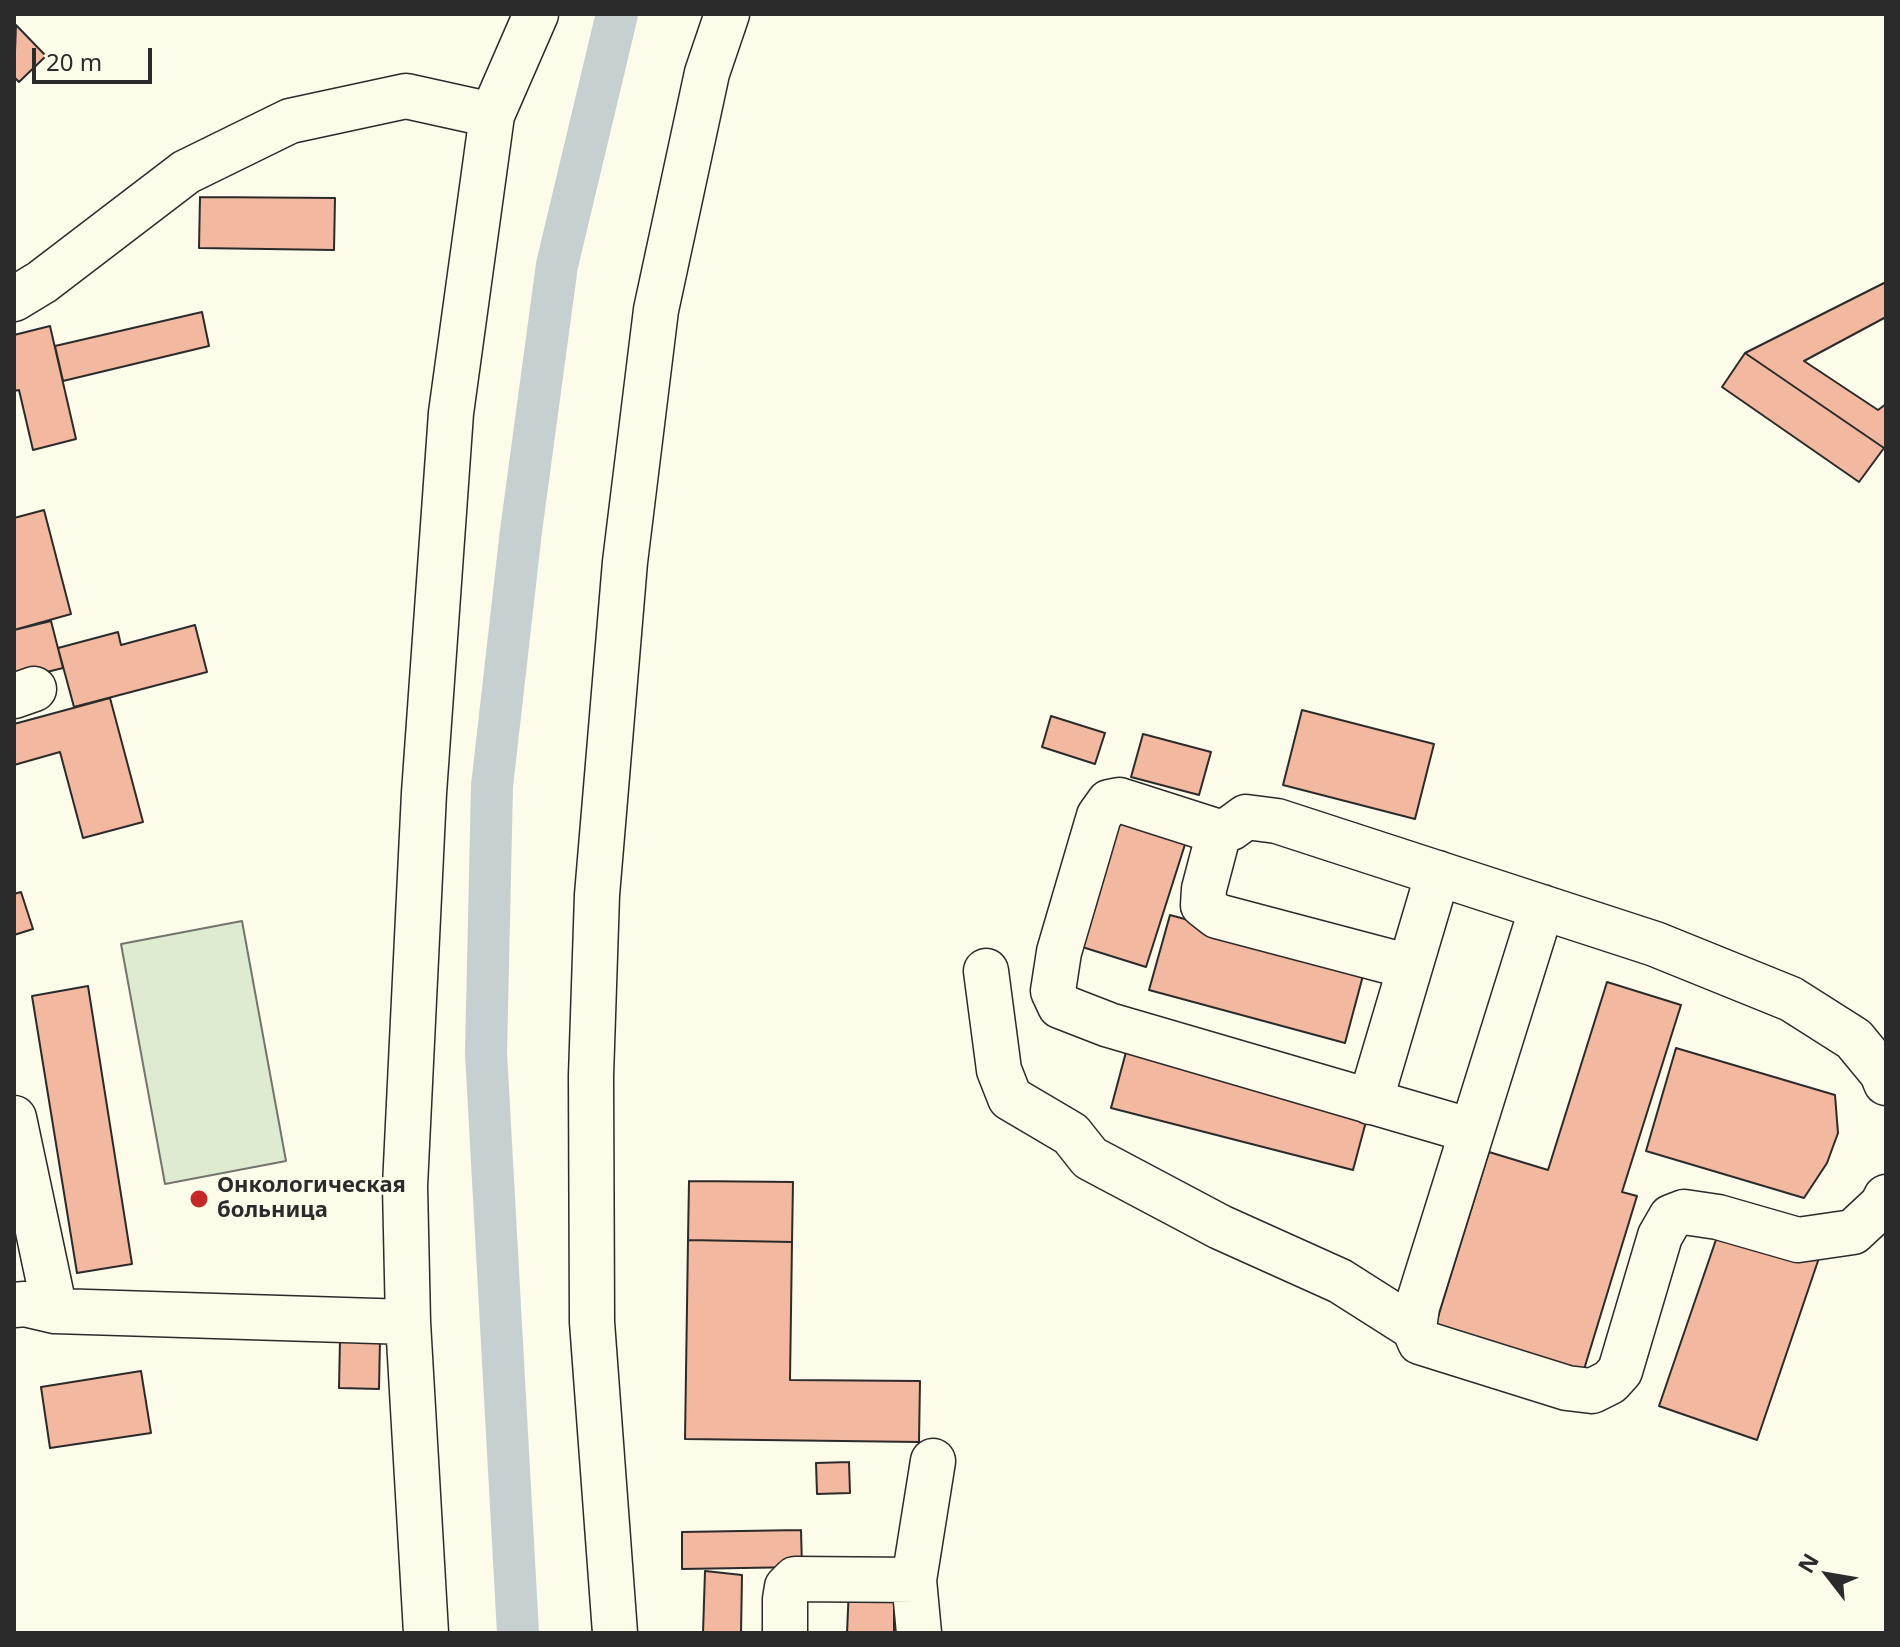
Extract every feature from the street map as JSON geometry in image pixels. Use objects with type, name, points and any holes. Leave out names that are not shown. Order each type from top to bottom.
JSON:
[{"type":"street","points":[[426,1633],[408,1322],[405,1186],[424,793],[451,413],[492,115],[536,14]]},
{"type":"street","points":[[615,1633],[592,1322],[591,1076],[597,895],[625,562],[656,310],[707,73],[727,14]]},
{"type":"street","points":[[14,299],[42,282],[186,172],[290,121],[406,96],[492,115]]},
{"type":"street","points":[[1472,1131],[1109,1025],[1060,1006],[1053,991],[1059,952],[1099,816],[1109,802],[1119,800],[1219,832],[1246,817],[1277,821],[1655,944],[1791,999],[1854,1039],[1882,1073],[1886,1083]]},
{"type":"street","points":[[1219,832],[1204,889],[1203,905],[1217,916],[1410,967]]},
{"type":"street","points":[[1370,1102],[1438,873]]},
{"type":"street","points":[[1542,907],[1417,1307],[1414,1328],[1420,1342],[1567,1388],[1592,1391],[1610,1382],[1620,1371],[1660,1236],[1671,1217],[1684,1212],[1718,1217],[1798,1240],[1853,1232],[1885,1203]]},
{"type":"street","points":[[986,971],[999,1070],[1010,1098],[1071,1134],[1090,1158],[1220,1227],[1340,1281],[1414,1328]]},
{"type":"street","points":[[14,1118],[34,1308],[408,1322]]},
{"type":"street","points":[[919,1633],[914,1580],[933,1461]]},
{"type":"street","points":[[785,1633],[787,1587],[795,1579],[914,1580]]},
{"type":"green space","points":[[242,921],[286,1161],[165,1184],[121,944]]},
{"type":"building","points":[[16,25],[46,56],[19,82],[14,77]]},
{"type":"building","points":[[200,197],[335,198],[334,250],[199,248]]},
{"type":"building","points":[[1886,282],[1886,317],[1804,361],[1878,410],[1886,404],[1884,448],[1745,353]]},
{"type":"building","points":[[202,312],[209,346],[63,381],[55,346]]},
{"type":"building","points":[[50,326],[76,439],[33,450],[19,390],[14,391],[14,335]]},
{"type":"building","points":[[1745,353],[1884,448],[1859,482],[1722,387]]},
{"type":"building","points":[[44,510],[71,614],[14,630],[14,518]]},
{"type":"building","points":[[51,621],[63,668],[14,680],[14,630]]},
{"type":"building","points":[[195,625],[207,672],[74,707],[58,648],[118,632],[121,645]]},
{"type":"building","points":[[110,698],[143,822],[83,838],[60,752],[14,765],[14,724]]},
{"type":"building","points":[[1302,710],[1434,744],[1415,819],[1283,785]]},
{"type":"building","points":[[1051,716],[1105,733],[1095,764],[1042,747]]},
{"type":"building","points":[[1143,734],[1211,752],[1199,795],[1131,777]]},
{"type":"building","points":[[1122,814],[1188,835],[1146,967],[1079,946]]},
{"type":"building","points":[[21,892],[33,929],[14,935],[14,894]]},
{"type":"building","points":[[1170,915],[1365,968],[1345,1043],[1149,990]]},
{"type":"building","points":[[1607,982],[1681,1005],[1622,1192],[1637,1196],[1582,1376],[1434,1330],[1489,1152],[1548,1170]]},
{"type":"building","points":[[88,986],[132,1264],[77,1273],[32,996]]},
{"type":"building","points":[[1676,1048],[1835,1095],[1838,1133],[1827,1163],[1804,1198],[1646,1151]]},
{"type":"building","points":[[1126,1052],[1368,1114],[1353,1170],[1111,1108]]},
{"type":"building","points":[[689,1181],[793,1182],[792,1242],[688,1240]]},
{"type":"building","points":[[1721,1225],[1819,1258],[1757,1440],[1659,1406]]},
{"type":"building","points":[[688,1240],[792,1242],[790,1380],[920,1381],[919,1442],[685,1439]]},
{"type":"building","points":[[340,1339],[380,1340],[379,1389],[339,1388]]},
{"type":"building","points":[[141,1371],[151,1433],[50,1448],[41,1387]]},
{"type":"building","points":[[849,1462],[850,1493],[817,1494],[816,1463]]},
{"type":"building","points":[[801,1530],[802,1567],[682,1569],[682,1532]]},
{"type":"building","points":[[705,1571],[742,1575],[741,1633],[703,1633]]},
{"type":"building","points":[[849,1587],[894,1589],[894,1633],[847,1633]]},
{"type":"waterway","points":[[518,1633],[486,1053],[492,786],[521,531],[557,265],[617,14]]},
{"type":"place","name":"Онкологическая больница","points":[[199,1199]]}]
